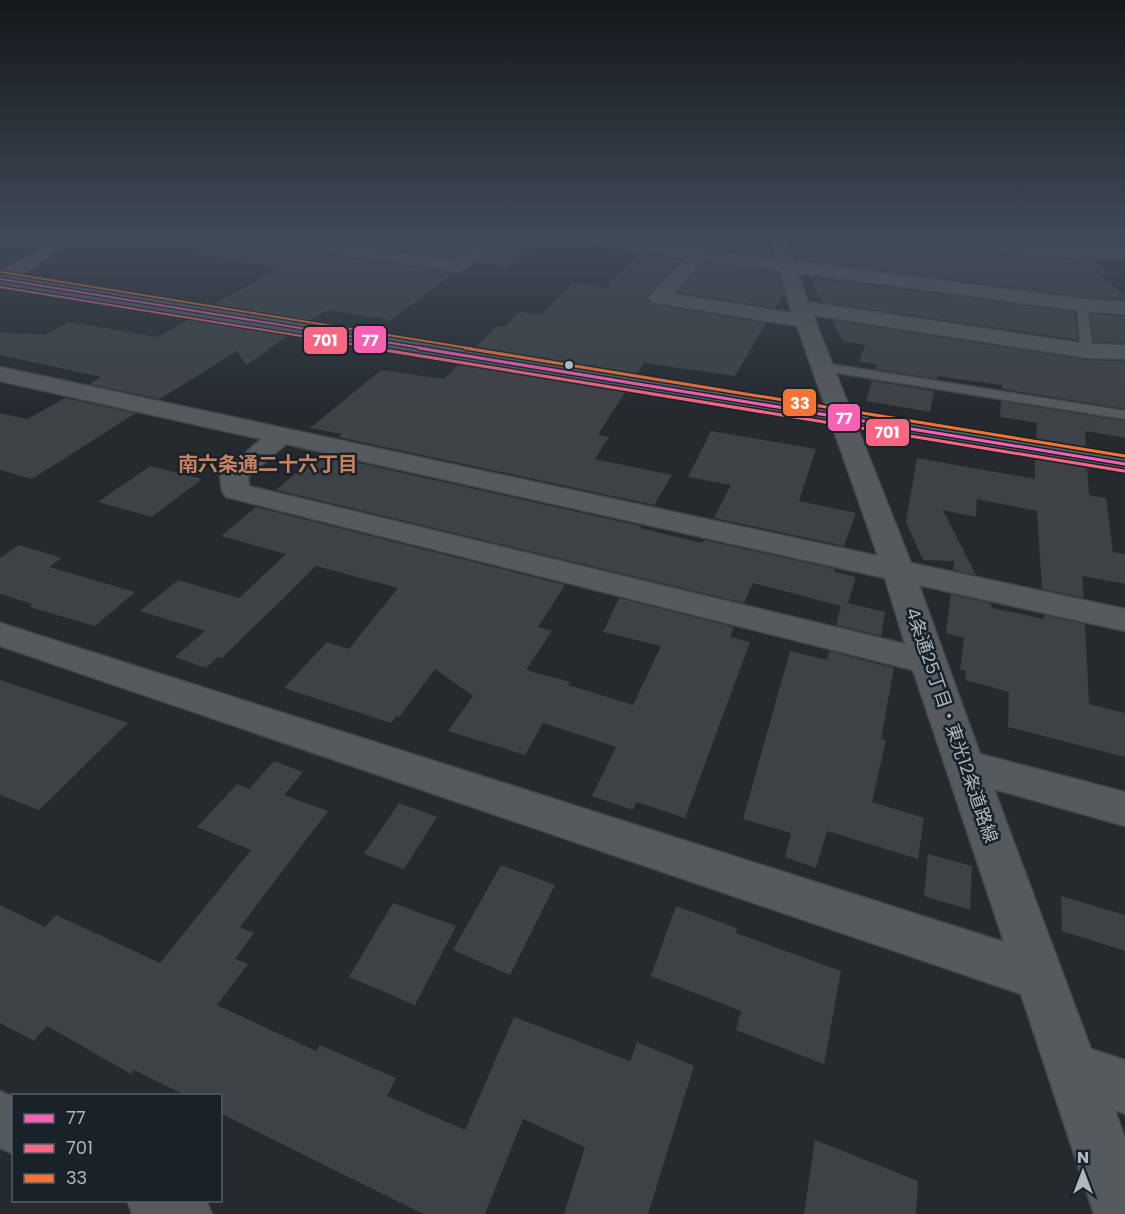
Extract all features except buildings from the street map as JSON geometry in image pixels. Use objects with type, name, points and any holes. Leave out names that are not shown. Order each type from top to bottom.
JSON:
[{"type":"street","points":[[96,295],[1125,464]]},
{"type":"street","points":[[662,295],[659,298],[804,314],[1087,351],[1125,352]]},
{"type":"street","name":"4条通25丁目・東光12条道路線","points":[[797,295],[899,572],[928,662],[1124,1214]]},
{"type":"street","points":[[1023,295],[1082,305],[1125,308]]},
{"type":"street","points":[[5,379],[282,435],[1125,620]]},
{"type":"street","points":[[282,435],[234,475],[236,491],[928,662]]},
{"type":"street","points":[[0,634],[1042,978]]},
{"type":"street","points":[[966,766],[1125,809]]},
{"type":"street","points":[[1073,1069],[1125,1087]]},
{"type":"street","points":[[160,1202],[182,1214]]},
{"type":"lane","points":[[1082,305],[1087,351]]},
{"type":"lane","points":[[823,368],[1125,415]]},
{"type":"transit line","name":"701","points":[[47,295],[1124,471]]},
{"type":"transit line","name":"77","points":[[95,295],[1125,464]]},
{"type":"transit line","name":"33","points":[[139,295],[1125,456]]},
{"type":"district","name":"南六条通二十六丁目","points":[[268,464]]}]
